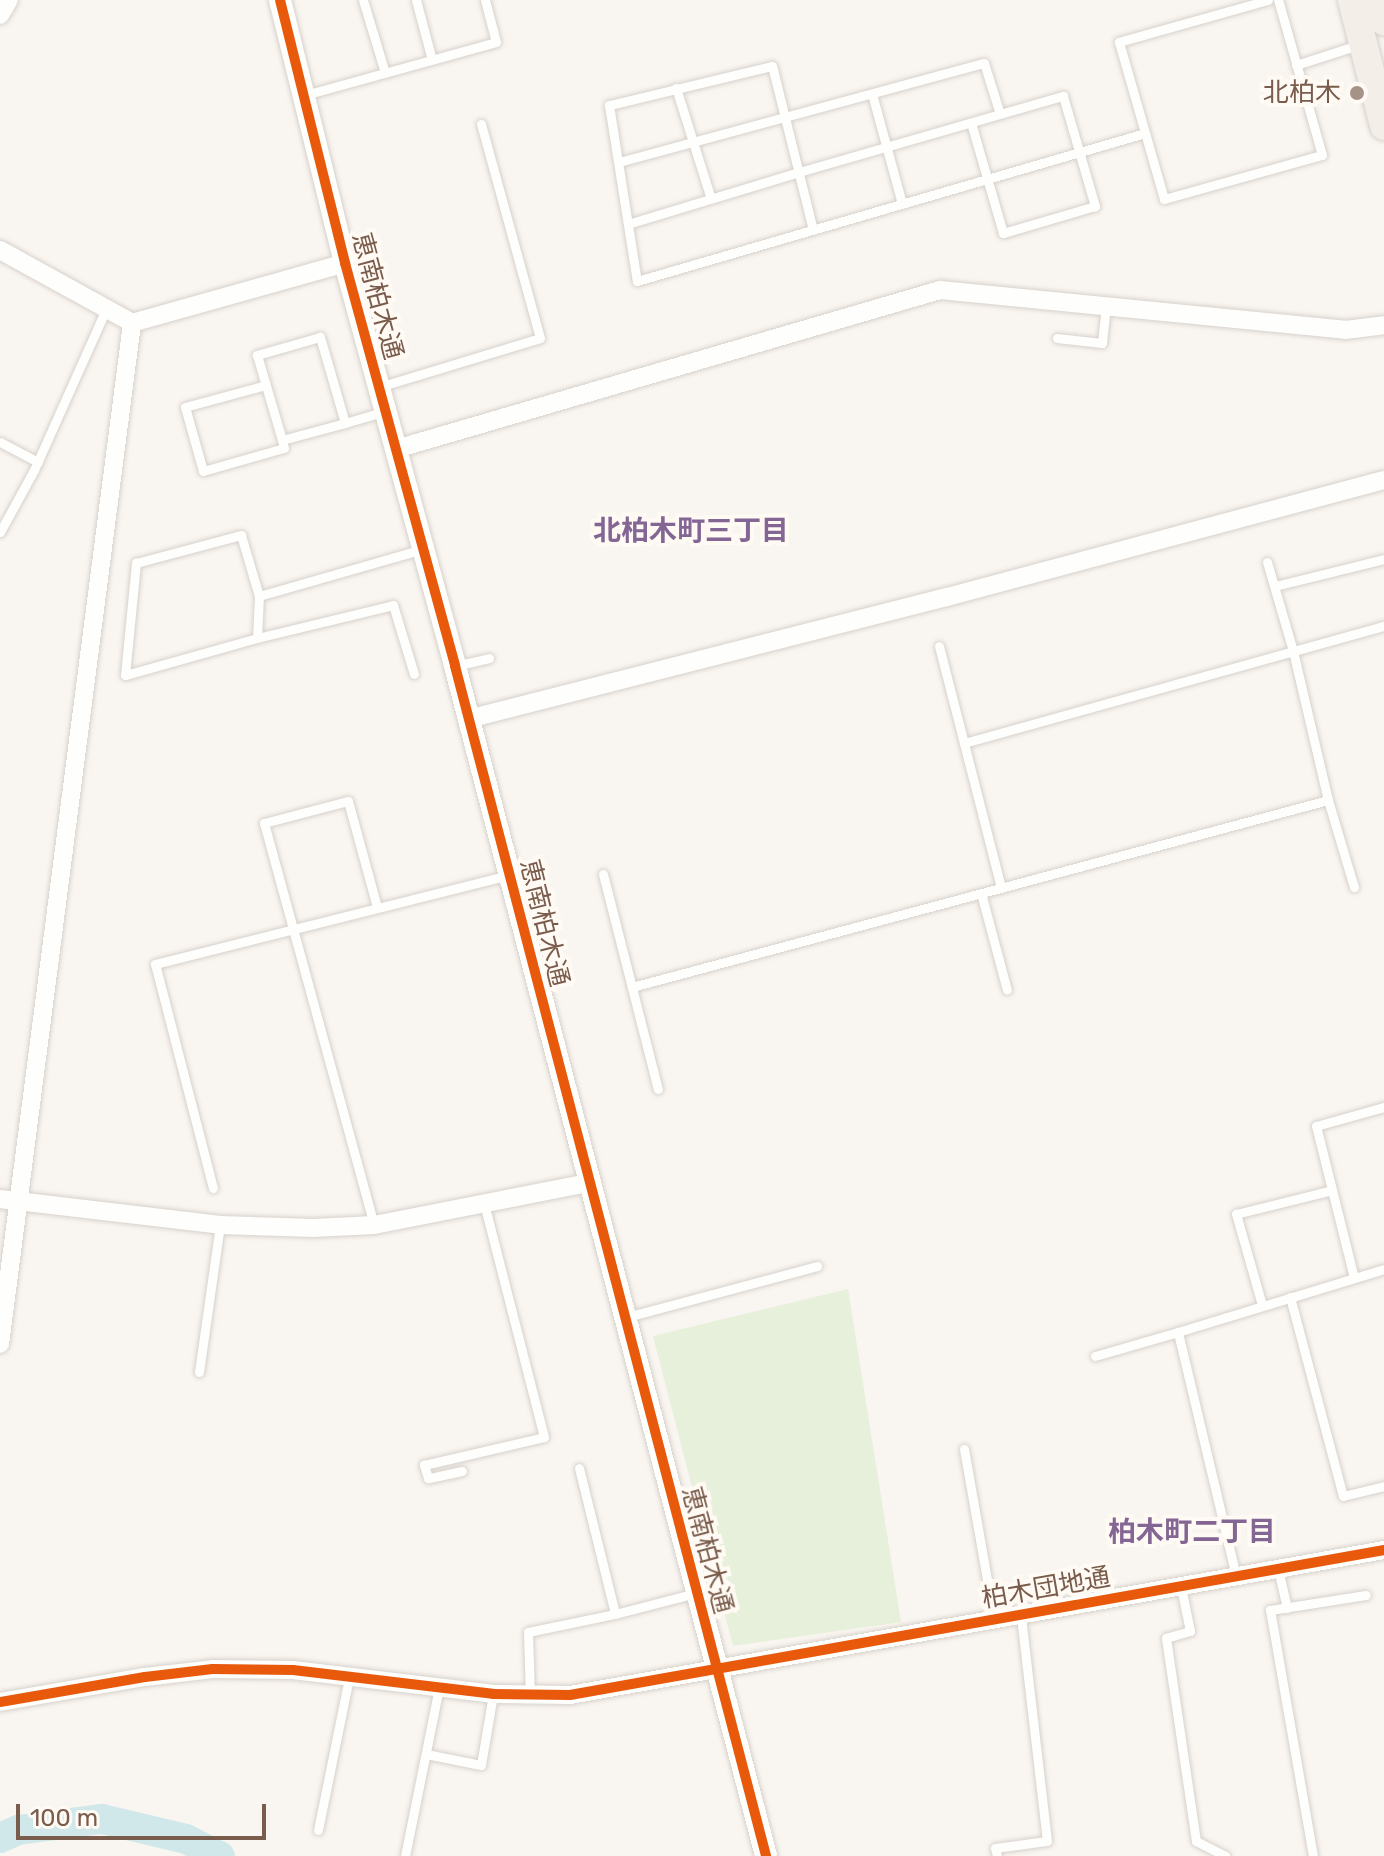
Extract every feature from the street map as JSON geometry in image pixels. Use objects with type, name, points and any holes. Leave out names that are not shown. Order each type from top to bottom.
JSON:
[{"type":"main road","points":[[1352,0],[1374,40],[1384,126]]},
{"type":"main road","points":[[1378,0],[1384,21]]},
{"type":"street","points":[[0,15],[9,0]]},
{"type":"street","name":"恵南柏木通","points":[[280,0],[301,96],[455,666],[766,1856]]},
{"type":"street","points":[[0,250],[132,323],[345,263]]},
{"type":"street","points":[[396,449],[940,290],[1345,330],[1384,325]]},
{"type":"street","points":[[0,1344],[9,1200],[132,323]]},
{"type":"street","points":[[468,719],[947,597],[1384,480]]},
{"type":"street","points":[[9,1200],[220,1225],[313,1228],[374,1225],[588,1183]]},
{"type":"street","name":"柏木団地通","points":[[0,1702],[145,1677],[213,1669],[293,1670],[493,1694],[570,1695],[1384,1550]]},
{"type":"lane","points":[[363,0],[385,73]]},
{"type":"lane","points":[[416,0],[432,60]]},
{"type":"lane","points":[[301,96],[496,42],[485,0]]},
{"type":"lane","points":[[1268,0],[1119,42],[1164,199],[1322,155],[1278,0]]},
{"type":"lane","points":[[1296,65],[1374,40]]},
{"type":"lane","points":[[619,162],[984,63],[1000,114]]},
{"type":"lane","points":[[813,230],[772,66],[609,105],[637,281],[813,230],[1145,133]]},
{"type":"lane","points":[[676,88],[711,199]]},
{"type":"lane","points":[[872,94],[902,204]]},
{"type":"lane","points":[[628,224],[799,172],[1063,96],[1095,206],[1003,233],[971,123]]},
{"type":"lane","points":[[379,387],[540,338],[481,124]]},
{"type":"lane","points":[[1057,338],[1102,343],[1106,307]]},
{"type":"lane","points":[[0,532],[38,462],[106,309]]},
{"type":"lane","points":[[266,385],[185,407],[203,471],[284,448],[282,440],[266,385],[257,355],[320,337],[345,423]]},
{"type":"lane","points":[[282,440],[386,411]]},
{"type":"lane","points":[[0,442],[38,462]]},
{"type":"lane","points":[[257,638],[259,596],[241,535],[136,563],[125,675],[257,638],[393,605],[414,674]]},
{"type":"lane","points":[[259,596],[423,549]]},
{"type":"lane","points":[[1275,586],[1384,559]]},
{"type":"lane","points":[[1267,562],[1293,651],[1328,800],[1354,887]]},
{"type":"lane","points":[[964,743],[1384,626]]},
{"type":"lane","points":[[939,646],[1001,888]]},
{"type":"lane","points":[[455,666],[489,658]]},
{"type":"lane","points":[[632,987],[1328,800]]},
{"type":"lane","points":[[374,1225],[264,823],[348,801],[377,907]]},
{"type":"lane","points":[[603,874],[658,1089]]},
{"type":"lane","points":[[213,1188],[155,964],[509,875]]},
{"type":"lane","points":[[981,893],[1007,990]]},
{"type":"lane","points":[[1354,1278],[1316,1126],[1384,1107]]},
{"type":"lane","points":[[1262,1305],[1236,1214],[1332,1190]]},
{"type":"lane","points":[[462,1471],[428,1478],[424,1465],[544,1437],[484,1204]]},
{"type":"lane","points":[[199,1372],[220,1225]]},
{"type":"lane","points":[[624,1318],[817,1266]]},
{"type":"lane","points":[[1095,1356],[1384,1269]]},
{"type":"lane","points":[[1290,1297],[1343,1496],[1384,1486]]},
{"type":"lane","points":[[1178,1332],[1236,1576]]},
{"type":"lane","points":[[964,1449],[994,1620]]},
{"type":"lane","points":[[579,1468],[615,1614]]},
{"type":"lane","points":[[1278,1569],[1287,1608]]},
{"type":"lane","points":[[1181,1587],[1190,1631],[1166,1638],[1196,1841],[1225,1856]]},
{"type":"lane","points":[[530,1696],[528,1632],[696,1593]]},
{"type":"lane","points":[[1313,1856],[1270,1610],[1366,1595]]},
{"type":"lane","points":[[997,1856],[995,1848],[1047,1841],[1021,1616]]},
{"type":"lane","points":[[318,1830],[349,1677]]},
{"type":"lane","points":[[405,1856],[439,1688]]},
{"type":"lane","points":[[426,1754],[481,1765],[493,1694]]},
{"type":"green space","points":[[848,1289],[901,1622],[733,1646],[653,1336]]},
{"type":"waterway","points":[[0,1838],[18,1830],[102,1819],[186,1839],[220,1856]]},
{"type":"cycle path","points":[[280,0],[345,263],[455,666],[766,1856]]},
{"type":"cycle path","points":[[0,1702],[145,1677],[213,1669],[293,1670],[493,1694],[570,1695],[1384,1550]]},
{"type":"place","name":"北柏木","points":[[1357,93]]},
{"type":"district","name":"北柏木町三丁目","points":[[691,531]]},
{"type":"district","name":"柏木町二丁目","points":[[1192,1532]]}]
